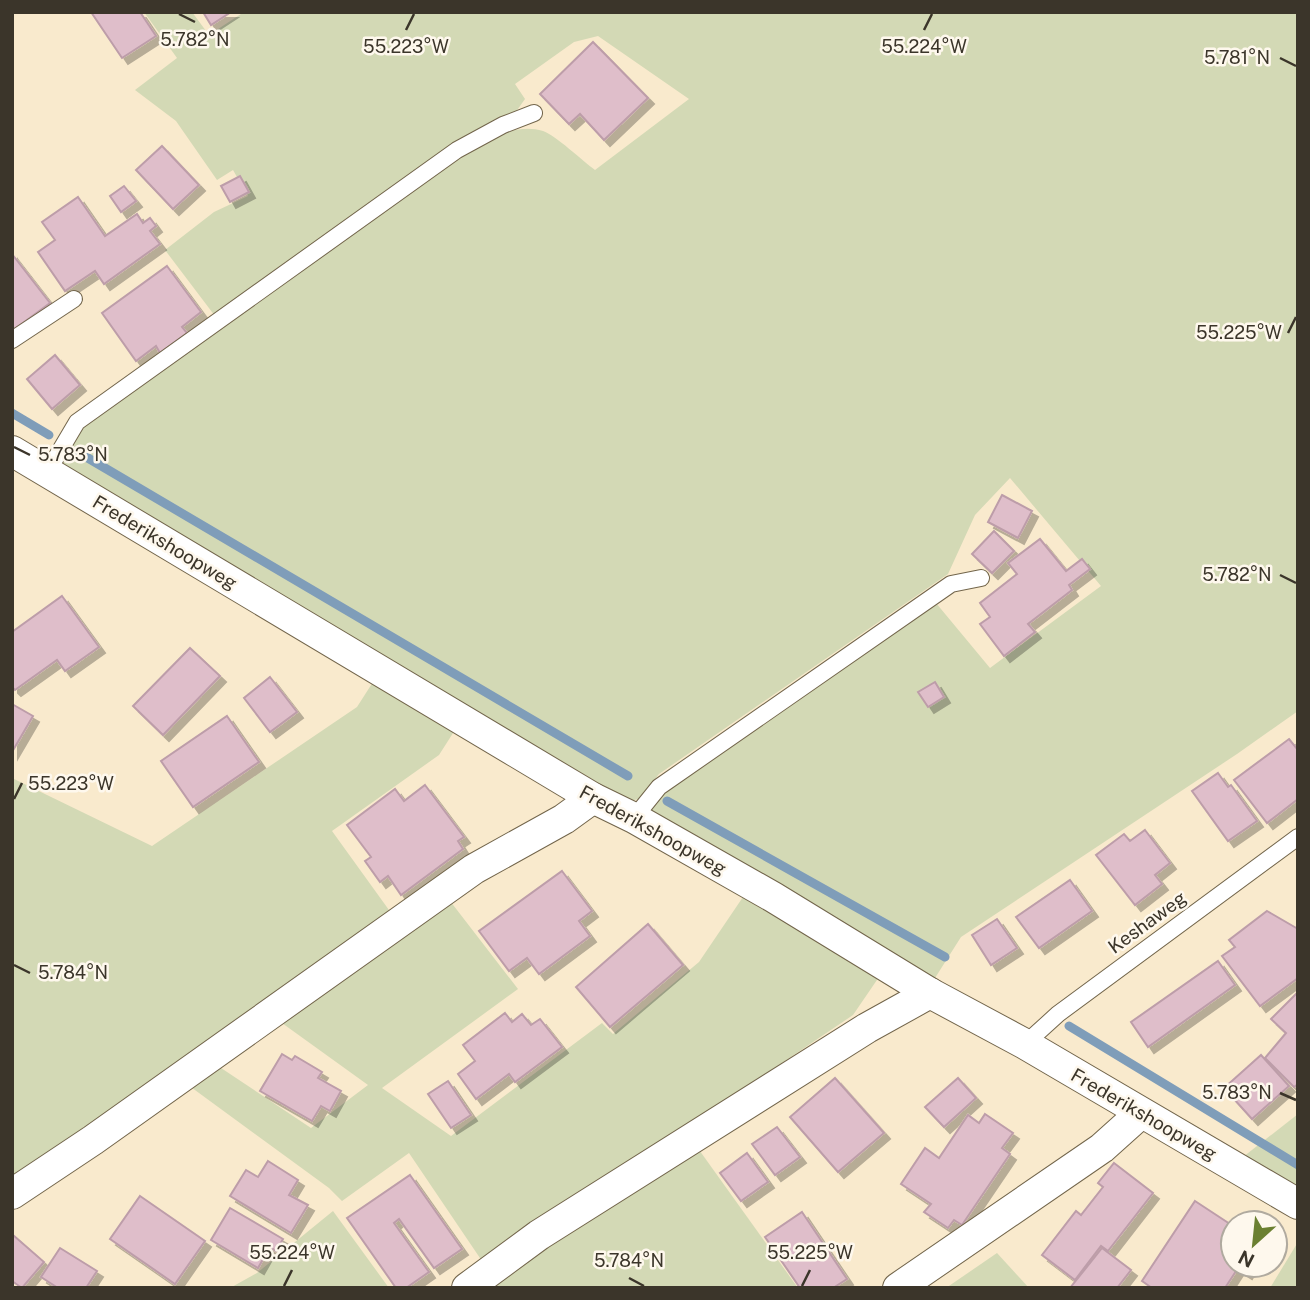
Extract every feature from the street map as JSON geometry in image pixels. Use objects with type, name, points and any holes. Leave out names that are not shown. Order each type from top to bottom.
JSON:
[{"type":"street","name":"Frederikshoopweg","points":[[12,451],[593,798],[634,818],[773,897],[930,993],[1025,1044],[1298,1204]]},
{"type":"street","points":[[12,1194],[93,1140],[474,869],[564,819],[593,798]]},
{"type":"street","points":[[467,1288],[539,1235],[867,1028],[930,993]]},
{"type":"street","points":[[898,1288],[1102,1148],[1141,1113]]},
{"type":"lane","points":[[48,471],[78,422],[457,149],[503,125],[534,113]]},
{"type":"lane","points":[[12,340],[74,299]]},
{"type":"lane","points":[[634,818],[659,787],[951,584],[981,578]]},
{"type":"lane","name":"Keshaweg","points":[[1025,1044],[1058,1014],[1298,837]]},
{"type":"green space","points":[[144,12],[192,12],[209,35],[244,12],[1298,12],[1298,711],[961,937],[935,978],[651,818],[647,813],[662,790],[936,603],[990,668],[1101,586],[1010,478],[975,515],[948,574],[659,774],[639,799],[629,801],[60,466],[83,427],[448,163],[470,150],[493,137],[531,129],[548,133],[595,170],[689,99],[598,36],[574,42],[515,84],[525,99],[515,113],[457,140],[215,316],[165,250],[214,212],[248,196],[233,170],[217,180],[176,121],[135,90],[177,58]]},
{"type":"green space","points":[[373,682],[455,730],[439,755],[332,831],[394,917],[12,1186],[12,778],[152,846],[357,707]]},
{"type":"green space","points":[[447,897],[518,989],[382,1088],[451,1136],[602,1023],[613,1034],[699,962],[743,897],[879,977],[853,1015],[484,1264],[409,1153],[342,1201],[329,1188],[184,1082],[212,1062],[311,1128],[368,1085],[275,1018]]},
{"type":"green space","points":[[1298,1114],[1298,1190],[1243,1157]]},
{"type":"green space","points":[[692,1140],[798,1288],[475,1288]]},
{"type":"green space","points":[[333,1211],[389,1288],[230,1288],[257,1273]]},
{"type":"green space","points":[[1298,1242],[1298,1288],[1270,1288],[1275,1279],[1289,1279],[1289,1257]]},
{"type":"green space","points":[[997,1253],[1029,1288],[946,1288]]},
{"type":"building","points":[[91,12],[140,12],[156,36],[122,58]]},
{"type":"building","points":[[203,12],[231,12],[211,25]]},
{"type":"building","points":[[593,42],[648,98],[604,140],[580,114],[569,124],[540,94]]},
{"type":"building","points":[[162,146],[199,185],[173,209],[136,170]]},
{"type":"building","points":[[240,176],[249,192],[230,202],[221,186]]},
{"type":"building","points":[[124,186],[136,201],[121,212],[110,196]]},
{"type":"building","points":[[78,197],[105,236],[137,214],[143,223],[150,218],[156,226],[150,231],[160,244],[104,284],[95,271],[65,291],[38,252],[55,240],[42,222]]},
{"type":"building","points":[[12,254],[50,303],[12,331]]},
{"type":"building","points":[[167,266],[201,312],[182,327],[187,333],[160,353],[156,346],[136,361],[102,313]]},
{"type":"building","points":[[55,355],[80,385],[52,409],[27,379]]},
{"type":"building","points":[[1002,495],[1032,511],[1018,538],[988,522]]},
{"type":"building","points":[[994,531],[1014,551],[992,573],[972,554]]},
{"type":"building","points":[[1040,539],[1066,571],[1082,559],[1090,569],[1069,585],[1072,590],[1028,624],[1035,632],[1004,656],[980,624],[990,617],[980,603],[1017,574],[1008,563]]},
{"type":"building","points":[[62,596],[99,647],[65,671],[57,660],[15,690],[12,687],[12,632]]},
{"type":"building","points":[[190,648],[220,676],[163,735],[133,706]]},
{"type":"building","points":[[270,677],[297,712],[270,732],[244,698]]},
{"type":"building","points":[[935,682],[944,697],[928,707],[918,692]]},
{"type":"building","points":[[12,704],[33,716],[12,752]]},
{"type":"building","points":[[227,716],[259,762],[193,807],[161,761]]},
{"type":"building","points":[[1289,739],[1298,750],[1298,799],[1267,823],[1234,780]]},
{"type":"building","points":[[1218,773],[1228,787],[1231,785],[1257,821],[1228,841],[1192,791]]},
{"type":"building","points":[[425,785],[464,837],[458,841],[463,849],[401,895],[388,876],[380,882],[365,861],[371,857],[347,825],[395,789],[404,801]]},
{"type":"building","points":[[1145,830],[1170,863],[1155,875],[1162,884],[1135,905],[1096,855],[1124,834],[1130,841]]},
{"type":"building","points":[[562,871],[592,911],[579,921],[590,936],[539,974],[527,958],[509,971],[479,931]]},
{"type":"building","points":[[1070,880],[1092,911],[1039,948],[1016,917]]},
{"type":"building","points":[[1267,911],[1298,929],[1298,978],[1260,1006],[1222,956],[1235,947],[1229,940]]},
{"type":"building","points":[[997,919],[1017,948],[991,965],[972,935]]},
{"type":"building","points":[[648,924],[683,965],[610,1027],[576,987]]},
{"type":"building","points":[[1218,961],[1235,985],[1148,1047],[1131,1022]]},
{"type":"building","points":[[1298,992],[1298,1084],[1294,1087],[1265,1058],[1286,1033],[1271,1019]]},
{"type":"building","points":[[505,1013],[512,1022],[522,1014],[531,1025],[540,1019],[562,1047],[515,1082],[509,1074],[476,1099],[458,1074],[475,1061],[463,1045]]},
{"type":"building","points":[[282,1054],[292,1060],[295,1056],[322,1072],[318,1078],[341,1091],[330,1111],[321,1106],[312,1121],[260,1091]]},
{"type":"building","points":[[1261,1055],[1289,1086],[1252,1119],[1224,1088]]},
{"type":"building","points":[[835,1078],[884,1133],[838,1172],[790,1117]]},
{"type":"building","points":[[958,1078],[976,1098],[944,1127],[925,1107]]},
{"type":"building","points":[[448,1081],[471,1115],[451,1128],[428,1094]]},
{"type":"building","points":[[985,1114],[1013,1133],[1002,1148],[1010,1154],[962,1225],[954,1220],[948,1228],[924,1212],[931,1204],[901,1184],[925,1148],[939,1158],[968,1115],[979,1123]]},
{"type":"building","points":[[777,1127],[800,1157],[775,1175],[752,1144]]},
{"type":"building","points":[[747,1153],[768,1182],[741,1201],[720,1173]]},
{"type":"building","points":[[268,1161],[298,1180],[289,1195],[308,1205],[291,1233],[230,1196],[246,1170],[258,1177]]},
{"type":"building","points":[[1114,1163],[1153,1193],[1108,1251],[1101,1246],[1075,1280],[1042,1255],[1076,1211],[1081,1215],[1103,1187],[1098,1183]]},
{"type":"building","points":[[410,1175],[462,1249],[434,1268],[399,1219],[394,1223],[429,1272],[406,1288],[396,1288],[347,1218]]},
{"type":"building","points":[[140,1196],[205,1241],[175,1284],[110,1239]]},
{"type":"building","points":[[1195,1201],[1219,1217],[1219,1279],[1231,1279],[1225,1288],[1152,1288],[1142,1281]]},
{"type":"building","points":[[230,1208],[283,1239],[276,1251],[270,1247],[258,1268],[211,1240]]},
{"type":"building","points":[[802,1212],[847,1279],[833,1288],[800,1288],[765,1237]]},
{"type":"building","points":[[13,1235],[44,1262],[22,1288],[12,1281]]},
{"type":"building","points":[[60,1248],[97,1271],[86,1288],[58,1288],[41,1277]]},
{"type":"building","points":[[1102,1248],[1131,1270],[1117,1288],[1070,1288]]},
{"type":"waterway","points":[[12,413],[49,435]]},
{"type":"waterway","points":[[76,451],[628,776]]},
{"type":"waterway","points":[[667,801],[945,957]]},
{"type":"waterway","points":[[1069,1026],[1298,1165]]}]
